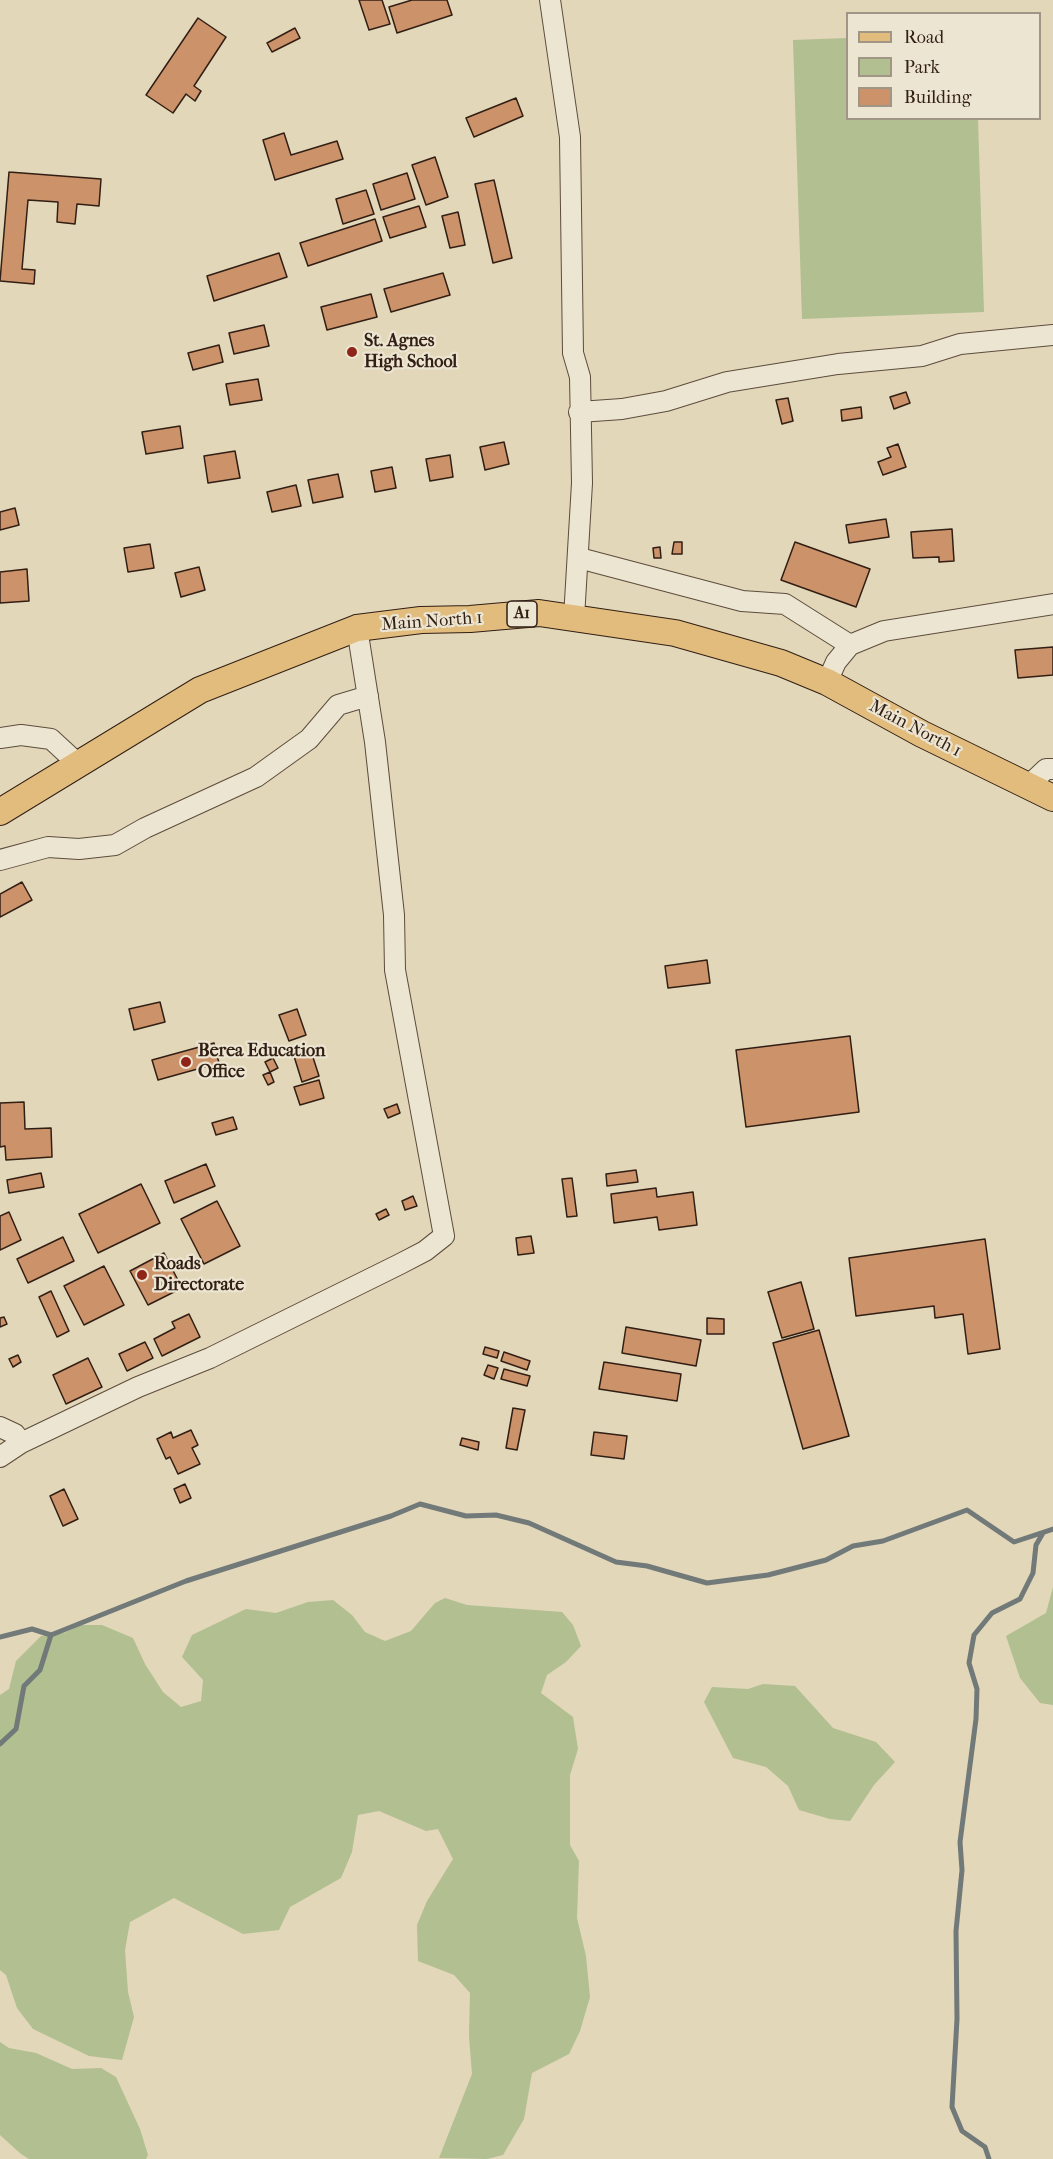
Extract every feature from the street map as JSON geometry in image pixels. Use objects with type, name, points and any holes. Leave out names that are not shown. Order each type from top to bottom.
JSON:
[{"type":"main road","name":"Main North 1","points":[[0,812],[200,690],[357,628],[421,620],[470,619],[538,613],[675,633],[781,663],[827,682],[1053,798]]},
{"type":"street","points":[[550,0],[570,137],[573,353],[580,377],[582,483],[574,618]]},
{"type":"street","points":[[579,412],[622,409],[666,401],[727,382],[838,364],[922,356],[960,344],[1053,335]]},
{"type":"street","points":[[579,558],[742,601],[785,604],[850,645]]},
{"type":"street","points":[[827,682],[836,662],[850,645],[884,631],[1053,604]]},
{"type":"street","points":[[0,1457],[21,1443],[138,1387],[210,1358],[400,1264],[425,1251],[444,1236],[395,970],[394,915],[368,696],[357,628]]},
{"type":"street","points":[[0,860],[48,847],[79,849],[115,845],[145,828],[256,777],[309,739],[338,705],[368,696]]},
{"type":"street","points":[[0,738],[21,735],[51,739],[77,763]]},
{"type":"street","points":[[1028,787],[1046,770],[1053,769]]},
{"type":"street","points":[[0,1426],[15,1434],[21,1443]]},
{"type":"green space","points":[[846,38],[846,120],[978,120],[984,312],[802,319],[793,40]]},
{"type":"green space","points":[[1053,1587],[1053,1705],[1040,1703],[1020,1678],[1006,1636],[1046,1613]]},
{"type":"green space","points":[[445,1598],[467,1605],[562,1612],[573,1625],[581,1646],[566,1662],[547,1675],[541,1693],[573,1717],[578,1749],[570,1775],[570,1845],[579,1861],[577,1918],[586,1956],[590,1997],[580,2031],[569,2054],[532,2073],[524,2119],[503,2155],[487,2159],[439,2158],[472,2074],[469,2036],[470,1993],[454,1975],[418,1961],[417,1925],[427,1901],[453,1859],[438,1829],[426,1831],[379,1811],[358,1815],[352,1852],[341,1878],[290,1907],[279,1930],[243,1934],[174,1898],[130,1922],[125,1950],[128,1992],[134,2017],[122,2060],[89,2056],[33,2029],[17,2008],[6,1975],[0,1970],[0,1695],[9,1689],[16,1661],[41,1636],[64,1633],[81,1625],[102,1625],[133,1638],[145,1664],[163,1692],[181,1707],[201,1701],[203,1680],[182,1657],[192,1635],[246,1609],[276,1613],[308,1602],[333,1600],[352,1615],[365,1632],[385,1641],[411,1631],[435,1603]]},
{"type":"green space","points":[[763,1684],[795,1686],[833,1728],[876,1742],[895,1762],[874,1785],[850,1821],[830,1819],[799,1810],[788,1786],[766,1767],[733,1758],[704,1702],[712,1687],[748,1689]]},
{"type":"green space","points":[[0,2042],[9,2048],[36,2053],[72,2069],[101,2068],[116,2077],[140,2129],[148,2155],[146,2159],[29,2159],[21,2154],[0,2135]]},
{"type":"building","points":[[359,0],[382,0],[390,24],[369,30]]},
{"type":"building","points":[[412,0],[447,0],[452,15],[397,33],[389,7]]},
{"type":"building","points":[[198,18],[226,37],[194,86],[201,91],[195,101],[186,94],[173,113],[146,95]]},
{"type":"building","points":[[295,28],[300,38],[272,52],[267,43]]},
{"type":"building","points":[[516,98],[523,116],[474,137],[466,118]]},
{"type":"building","points":[[284,133],[291,155],[337,141],[343,159],[275,180],[263,140]]},
{"type":"building","points":[[435,157],[448,197],[426,205],[412,165]]},
{"type":"building","points":[[9,172],[101,179],[99,206],[77,204],[75,224],[57,222],[58,202],[28,200],[22,269],[35,270],[34,284],[0,281]]},
{"type":"building","points":[[407,173],[415,199],[381,210],[373,184]]},
{"type":"building","points":[[494,180],[512,258],[493,263],[475,184]]},
{"type":"building","points":[[366,190],[374,214],[343,224],[336,199]]},
{"type":"building","points":[[419,206],[426,227],[390,238],[383,217]]},
{"type":"building","points":[[458,212],[465,245],[450,248],[442,216]]},
{"type":"building","points":[[375,219],[382,241],[308,266],[300,243]]},
{"type":"building","points":[[279,253],[287,277],[214,301],[207,276]]},
{"type":"building","points":[[443,273],[450,295],[391,312],[384,289]]},
{"type":"building","points":[[371,294],[377,317],[327,330],[321,307]]},
{"type":"building","points":[[264,325],[269,346],[234,354],[229,333]]},
{"type":"building","points":[[219,345],[223,362],[193,370],[188,353]]},
{"type":"building","points":[[258,379],[262,400],[230,405],[226,384]]},
{"type":"building","points":[[906,392],[910,403],[894,409],[890,397]]},
{"type":"building","points":[[788,398],[793,421],[782,424],[776,400]]},
{"type":"building","points":[[861,407],[862,418],[842,421],[841,410]]},
{"type":"building","points":[[180,426],[183,448],[146,454],[142,432]]},
{"type":"building","points":[[504,442],[509,464],[485,470],[480,447]]},
{"type":"building","points":[[898,444],[906,467],[883,475],[878,462],[891,457],[887,448]]},
{"type":"building","points":[[235,451],[240,478],[208,483],[204,456]]},
{"type":"building","points":[[450,455],[453,477],[430,481],[426,459]]},
{"type":"building","points":[[392,467],[396,488],[375,492],[371,471]]},
{"type":"building","points":[[338,474],[343,497],[313,503],[308,480]]},
{"type":"building","points":[[296,485],[301,506],[272,512],[267,492]]},
{"type":"building","points":[[15,508],[19,525],[0,530],[0,512]]},
{"type":"building","points":[[886,519],[889,537],[849,543],[846,525]]},
{"type":"building","points":[[952,529],[954,561],[939,562],[939,557],[913,558],[911,532]]},
{"type":"building","points":[[674,542],[682,542],[682,554],[672,554]]},
{"type":"building","points":[[795,542],[870,569],[856,607],[781,580]]},
{"type":"building","points":[[150,544],[154,568],[128,572],[124,548]]},
{"type":"building","points":[[660,547],[661,558],[654,558],[653,548]]},
{"type":"building","points":[[199,567],[205,590],[181,597],[175,573]]},
{"type":"building","points":[[27,569],[29,601],[0,603],[0,572]]},
{"type":"building","points":[[1053,647],[1053,675],[1018,678],[1015,650]]},
{"type":"building","points":[[22,882],[32,900],[0,917],[0,894]]},
{"type":"building","points":[[707,960],[710,983],[668,988],[665,966]]},
{"type":"building","points":[[160,1002],[165,1022],[134,1030],[129,1009]]},
{"type":"building","points":[[297,1009],[306,1035],[289,1041],[279,1015]]},
{"type":"building","points":[[850,1036],[859,1112],[746,1127],[736,1050]]},
{"type":"building","name":"Berea Education Office","points":[[214,1043],[219,1063],[158,1080],[152,1060]]},
{"type":"building","points":[[310,1048],[319,1076],[302,1082],[293,1053]]},
{"type":"building","points":[[273,1058],[278,1068],[270,1072],[265,1062]]},
{"type":"building","points":[[270,1072],[274,1082],[268,1085],[263,1075]]},
{"type":"building","points":[[319,1080],[324,1098],[300,1105],[294,1087]]},
{"type":"building","points":[[24,1102],[25,1129],[51,1128],[52,1157],[6,1160],[5,1146],[0,1147],[0,1103]]},
{"type":"building","points":[[397,1104],[400,1113],[388,1118],[384,1109]]},
{"type":"building","points":[[233,1117],[237,1129],[216,1135],[212,1123]]},
{"type":"building","points":[[206,1164],[215,1186],[174,1203],[165,1181]]},
{"type":"building","points":[[636,1170],[638,1182],[607,1186],[606,1174]]},
{"type":"building","points":[[41,1173],[44,1187],[9,1193],[7,1180]]},
{"type":"building","points":[[572,1178],[577,1216],[567,1217],[562,1179]]},
{"type":"building","points":[[141,1184],[160,1223],[98,1253],[79,1214]]},
{"type":"building","points":[[656,1188],[657,1197],[693,1192],[697,1225],[659,1230],[657,1217],[614,1223],[611,1194]]},
{"type":"building","points":[[413,1196],[417,1206],[405,1210],[402,1201]]},
{"type":"building","points":[[217,1201],[240,1246],[204,1264],[181,1219]]},
{"type":"building","points":[[386,1209],[389,1215],[379,1220],[376,1214]]},
{"type":"building","points":[[9,1212],[21,1240],[0,1250],[0,1216]]},
{"type":"building","points":[[531,1236],[534,1253],[518,1255],[516,1238]]},
{"type":"building","points":[[63,1237],[74,1261],[28,1283],[17,1259]]},
{"type":"building","points":[[985,1239],[1000,1349],[968,1354],[963,1314],[935,1318],[934,1306],[856,1316],[849,1258]]},
{"type":"building","points":[[164,1253],[182,1288],[148,1305],[130,1271]]},
{"type":"building","points":[[104,1266],[124,1305],[84,1325],[64,1286]]},
{"type":"building","points":[[801,1282],[814,1329],[782,1338],[768,1292]]},
{"type":"building","points":[[51,1291],[69,1331],[57,1337],[39,1297]]},
{"type":"building","points":[[189,1314],[200,1337],[162,1356],[154,1339],[175,1328],[172,1322]]},
{"type":"building","points":[[4,1317],[7,1324],[0,1327],[0,1318]]},
{"type":"building","points":[[707,1318],[724,1319],[724,1334],[707,1334]]},
{"type":"building","points":[[626,1327],[701,1340],[696,1366],[622,1353]]},
{"type":"building","points":[[819,1330],[849,1436],[803,1449],[773,1343]]},
{"type":"building","points":[[145,1342],[153,1358],[127,1371],[119,1354]]},
{"type":"building","points":[[485,1347],[499,1351],[497,1358],[483,1354]]},
{"type":"building","points":[[504,1352],[530,1361],[527,1370],[501,1361]]},
{"type":"building","points":[[18,1355],[21,1362],[13,1367],[9,1359]]},
{"type":"building","points":[[88,1358],[102,1387],[66,1404],[53,1375]]},
{"type":"building","points":[[604,1362],[681,1374],[677,1401],[599,1389]]},
{"type":"building","points":[[488,1365],[498,1368],[494,1379],[484,1375]]},
{"type":"building","points":[[504,1369],[530,1376],[527,1386],[501,1379]]},
{"type":"building","points":[[513,1408],[525,1410],[517,1450],[506,1448]]},
{"type":"building","points":[[191,1430],[198,1445],[192,1448],[200,1464],[178,1474],[170,1457],[166,1459],[157,1439],[171,1432],[173,1438]]},
{"type":"building","points":[[594,1432],[627,1436],[624,1459],[591,1455]]},
{"type":"building","points":[[462,1438],[479,1442],[478,1450],[460,1445]]},
{"type":"building","points":[[185,1484],[191,1498],[180,1503],[174,1489]]},
{"type":"building","points":[[64,1489],[78,1519],[63,1526],[50,1496]]},
{"type":"waterway","points":[[0,1744],[16,1729],[24,1686],[40,1670],[51,1635],[186,1581],[391,1516],[420,1504],[466,1516],[496,1515],[529,1523],[616,1562],[647,1566],[707,1583],[768,1575],[826,1560],[853,1546],[883,1541],[967,1510],[1014,1542],[1053,1529]]},
{"type":"waterway","points":[[989,2159],[985,2147],[962,2131],[952,2107],[957,2019],[956,1931],[962,1870],[960,1842],[976,1719],[977,1689],[969,1663],[974,1635],[992,1613],[1020,1599],[1033,1573],[1036,1545],[1043,1533]]},
{"type":"waterway","points":[[0,1637],[32,1629],[51,1635]]},
{"type":"place","name":"St. Agnes High School","points":[[352,352]]},
{"type":"place","name":"Berea Education Office","points":[[186,1062]]},
{"type":"place","name":"Roads Directorate","points":[[142,1275]]}]
